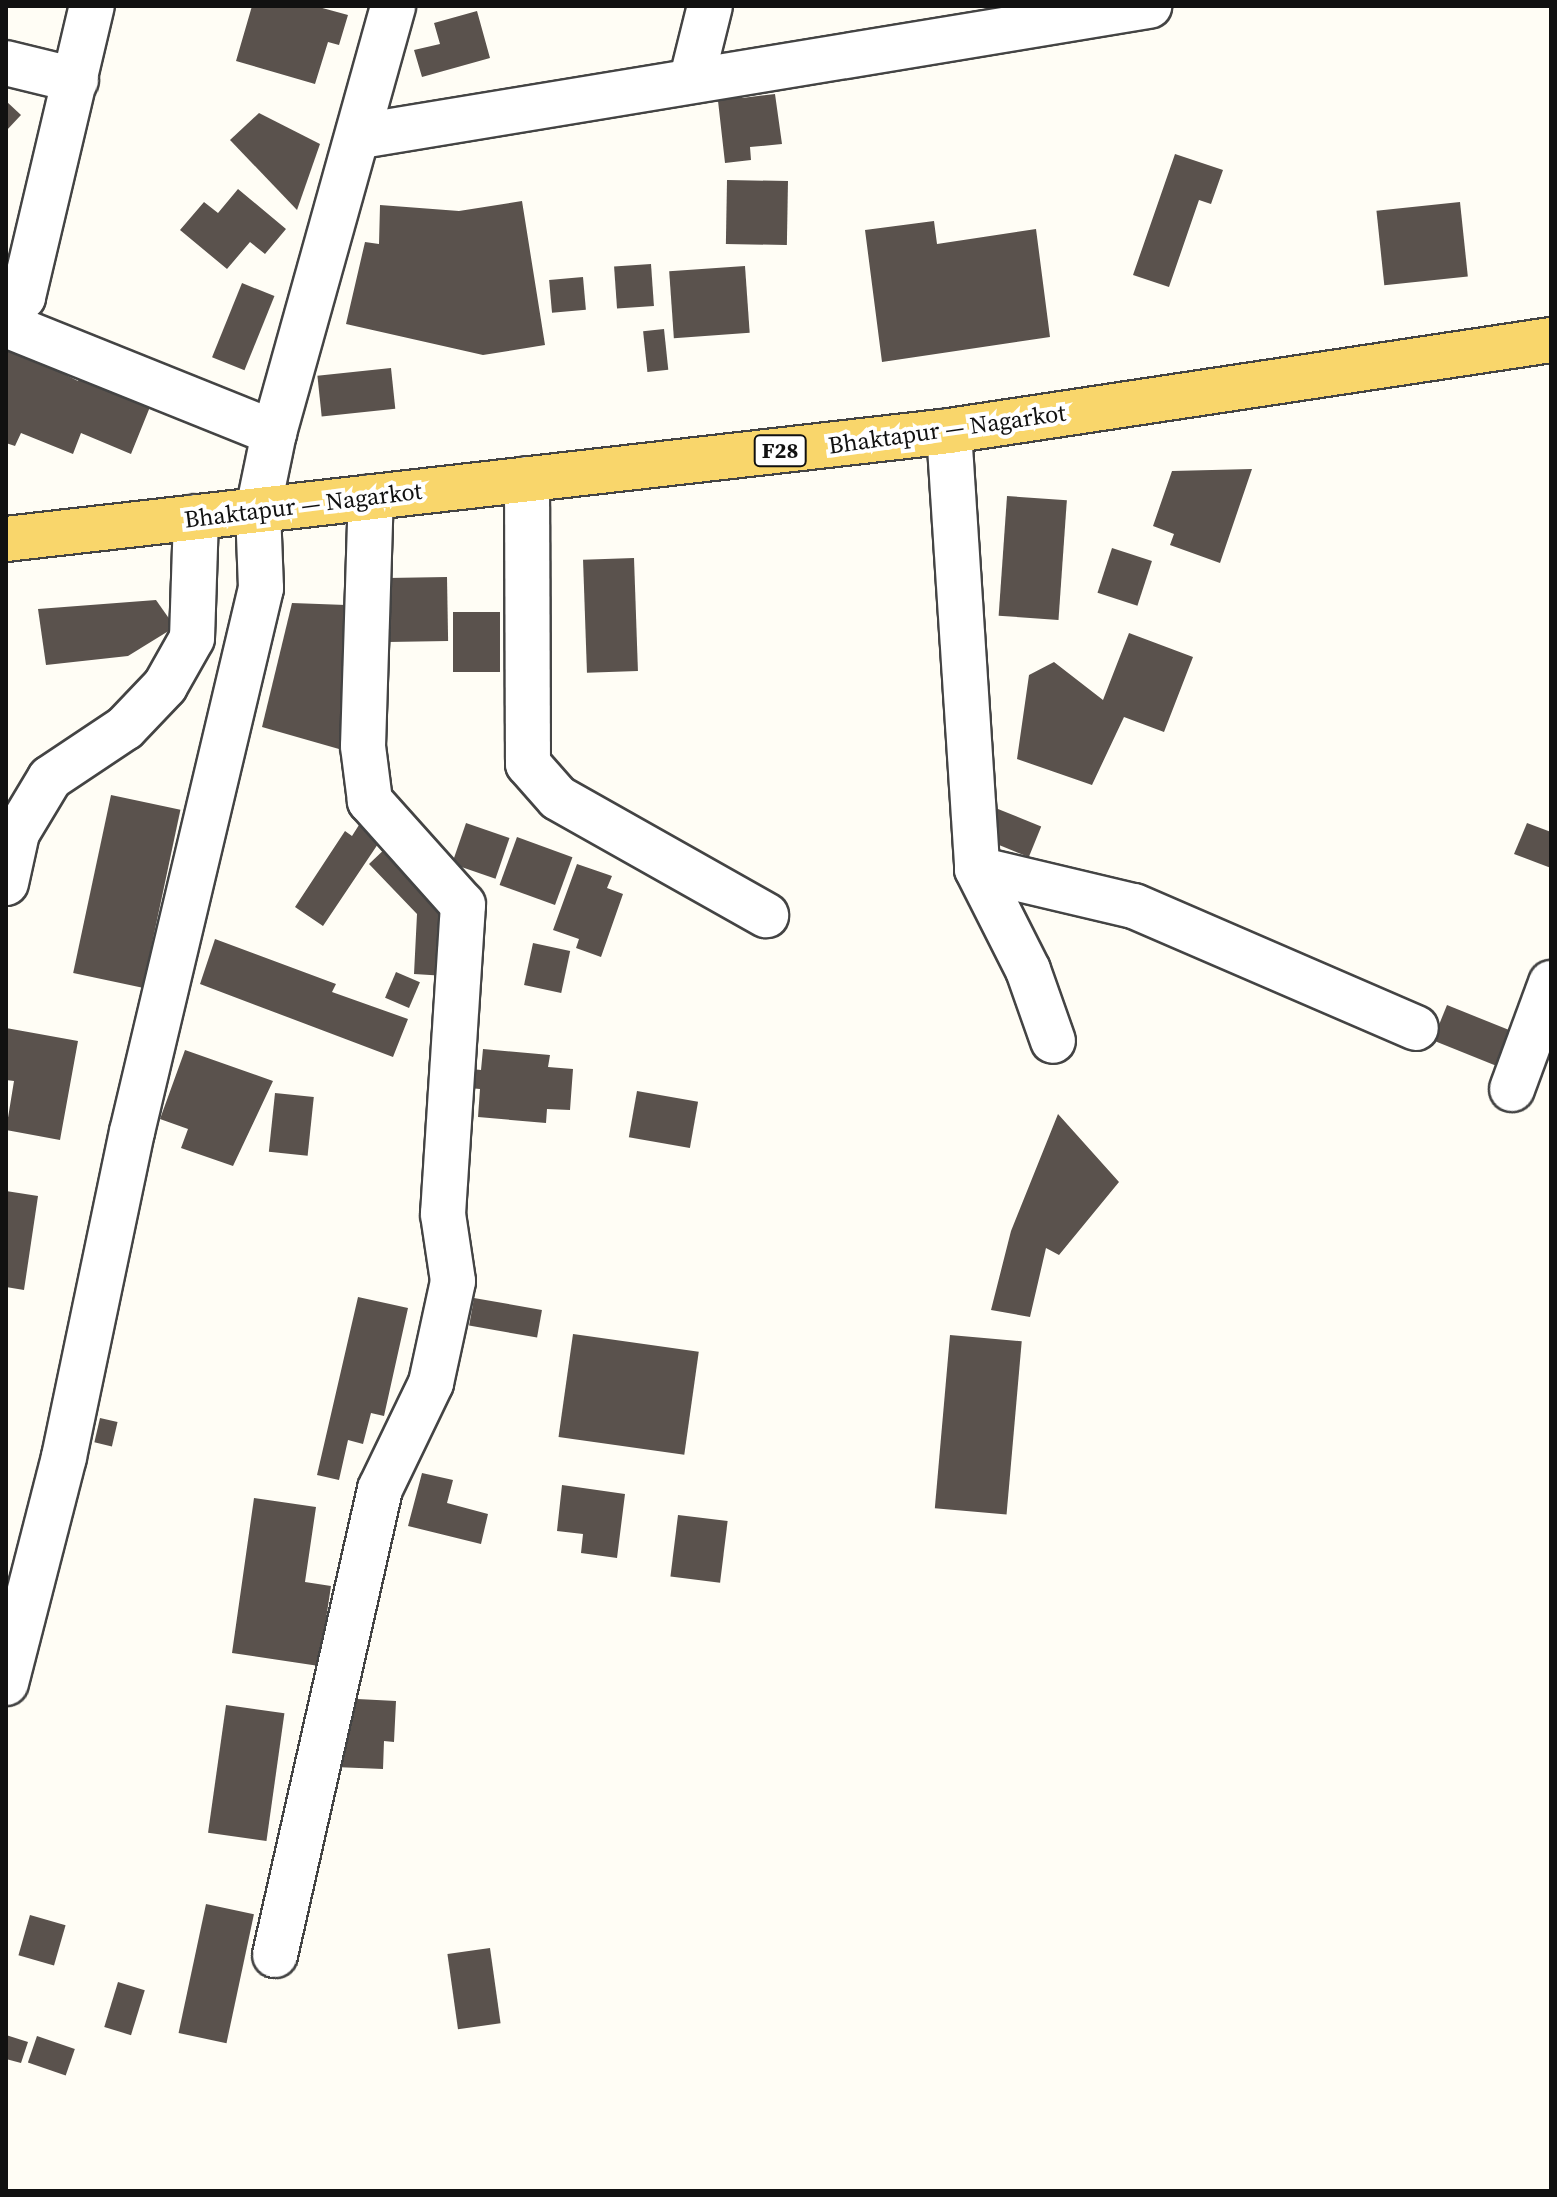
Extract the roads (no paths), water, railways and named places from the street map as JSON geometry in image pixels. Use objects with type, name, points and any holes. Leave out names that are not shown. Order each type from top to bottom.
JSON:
[{"type":"main road","name":"Bhaktapur — Nagarkot","points":[[6,539],[949,431],[1551,340]]},
{"type":"street","points":[[6,311],[23,297],[92,6]]},
{"type":"street","points":[[6,1683],[64,1457],[132,1132],[261,588],[258,510],[274,433],[361,136],[393,6]]},
{"type":"street","points":[[692,78],[710,6]]},
{"type":"street","points":[[361,136],[1018,17],[1149,6]]},
{"type":"street","points":[[6,63],[76,80]]},
{"type":"street","points":[[6,325],[274,433]]},
{"type":"street","points":[[949,431],[977,869],[1028,970],[1053,1041]]},
{"type":"street","points":[[527,479],[528,764],[558,798],[766,915]]},
{"type":"street","points":[[275,1955],[380,1489],[431,1383],[453,1281],[443,1214],[463,905],[370,801],[363,746],[371,497]]},
{"type":"street","points":[[6,883],[17,833],[50,778],[125,728],[165,686],[192,638],[196,517]]},
{"type":"street","points":[[977,869],[1134,906],[1416,1028]]},
{"type":"street","points":[[1512,1089],[1551,983]]}]
